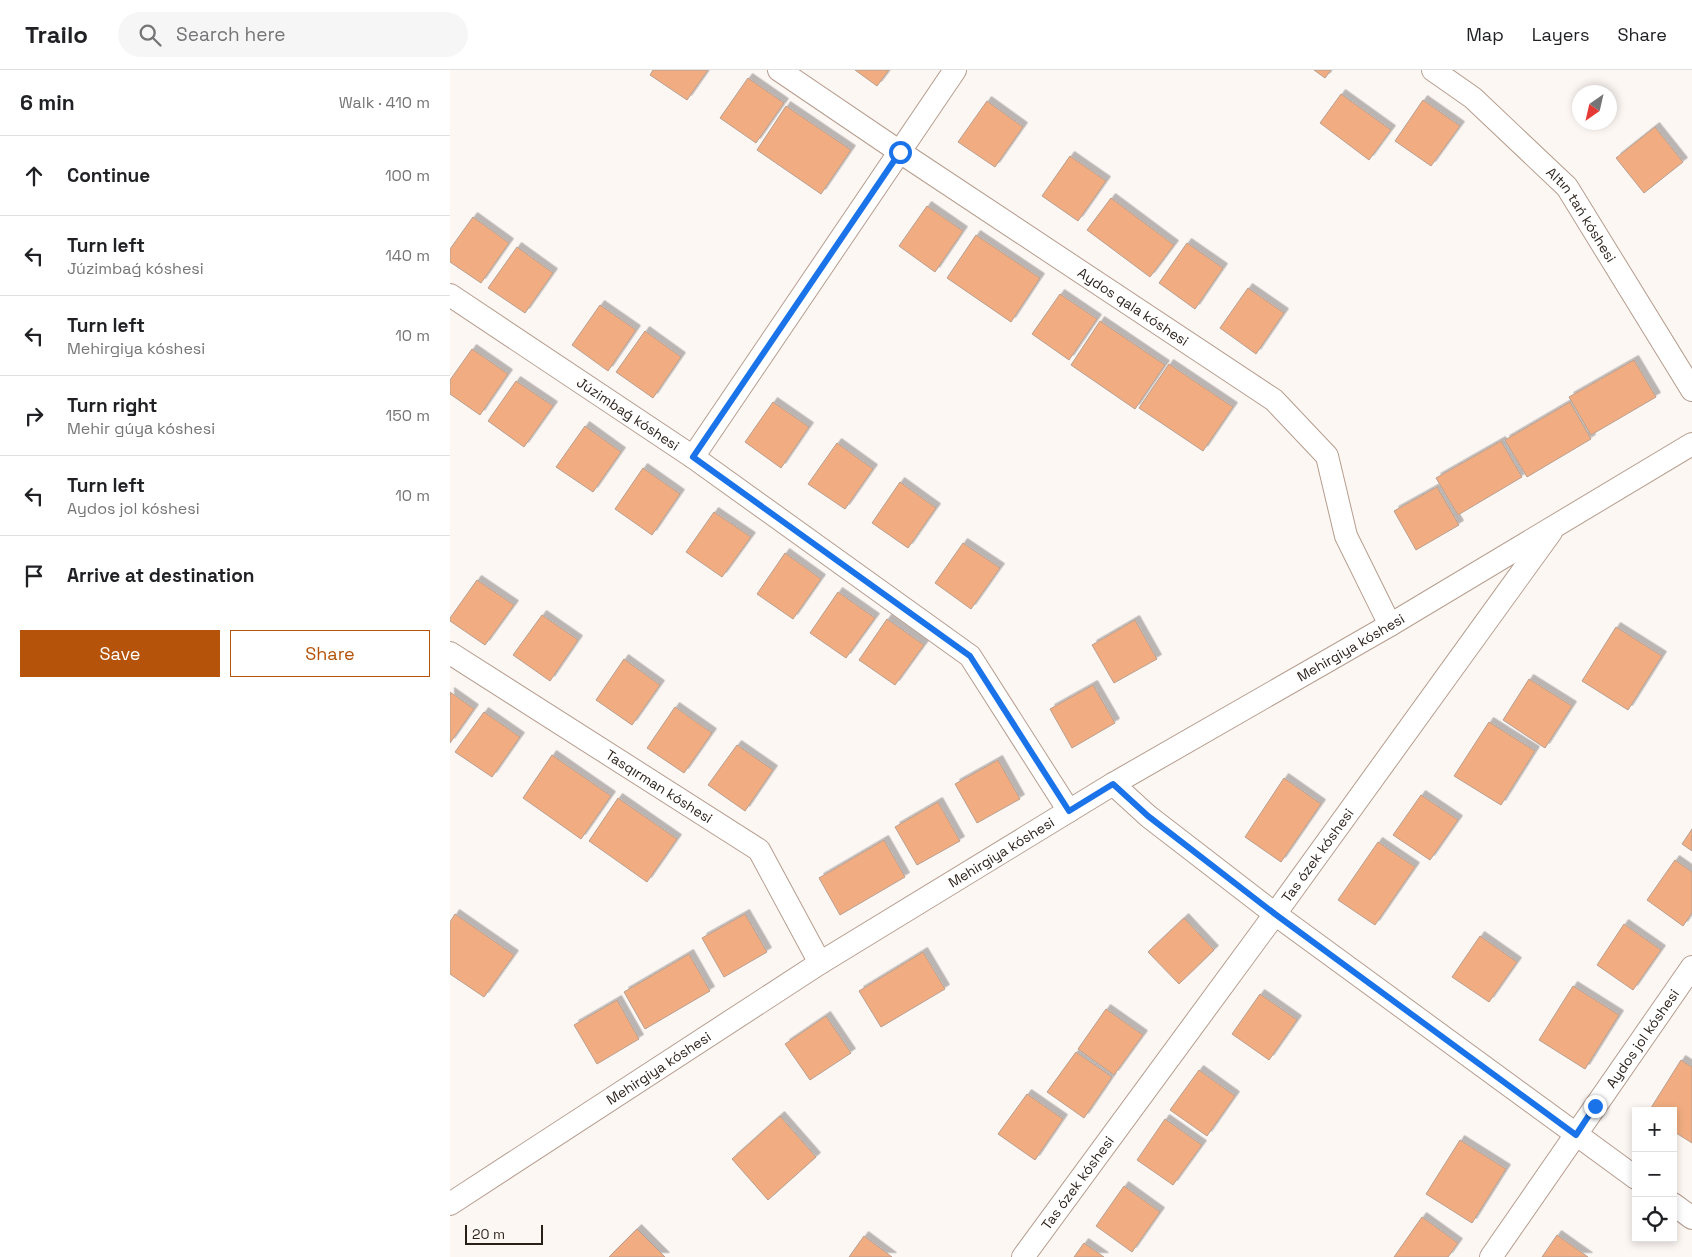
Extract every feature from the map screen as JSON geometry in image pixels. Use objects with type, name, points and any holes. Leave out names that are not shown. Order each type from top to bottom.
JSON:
[{"type":"street","name":"Aydos qala kóshesi","points":[[779,70],[1274,400],[1327,456],[1346,536],[1390,625]]},
{"type":"street","points":[[693,457],[955,70]]},
{"type":"street","name":"Altın tań kóshesi","points":[[1433,70],[1473,98],[1567,187],[1692,390]]},
{"type":"street","name":"Júzimbaǵ kóshesi","points":[[450,295],[693,457],[970,656],[1069,811]]},
{"type":"street","name":"Mehirgiya kóshesi","points":[[450,1204],[820,963],[1113,784],[1390,625],[1692,444]]},
{"type":"street","name":"Tas ózek kóshesi","points":[[1023,1257],[1275,914],[1556,525]]},
{"type":"street","name":"Tasqırman kóshesi","points":[[450,653],[759,850],[820,963]]},
{"type":"street","points":[[1113,784],[1148,816],[1275,914],[1632,1175]]},
{"type":"street","name":"Aydos jol kóshesi","points":[[1491,1257],[1692,967]]},
{"type":"street","points":[[1677,1207],[1692,1218]]},
{"type":"building","points":[[653,70],[708,70],[687,100],[650,75]]},
{"type":"building","points":[[855,70],[889,70],[877,86]]},
{"type":"building","points":[[1314,70],[1331,70],[1325,78]]},
{"type":"building","points":[[748,78],[784,103],[756,143],[720,118]]},
{"type":"building","points":[[1341,94],[1391,130],[1369,160],[1320,123]]},
{"type":"building","points":[[1423,100],[1460,126],[1431,166],[1395,141]]},
{"type":"building","points":[[987,101],[1023,127],[995,167],[958,142]]},
{"type":"building","points":[[786,106],[851,150],[821,194],[757,150]]},
{"type":"building","points":[[1655,127],[1683,162],[1644,193],[1616,158]]},
{"type":"building","points":[[1070,156],[1106,181],[1078,221],[1042,196]]},
{"type":"building","points":[[1111,198],[1174,245],[1150,277],[1087,230]]},
{"type":"building","points":[[927,206],[963,231],[935,272],[899,246]]},
{"type":"building","points":[[473,217],[509,243],[481,283],[450,262],[450,249]]},
{"type":"building","points":[[976,235],[1040,278],[1011,322],[947,278]]},
{"type":"building","points":[[1187,243],[1223,268],[1195,309],[1159,283]]},
{"type":"building","points":[[517,247],[553,273],[525,313],[488,288]]},
{"type":"building","points":[[1248,288],[1284,313],[1256,354],[1220,328]]},
{"type":"building","points":[[1060,294],[1097,319],[1069,360],[1032,334]]},
{"type":"building","points":[[600,305],[636,330],[608,371],[572,345]]},
{"type":"building","points":[[1100,321],[1165,365],[1135,409],[1071,365]]},
{"type":"building","points":[[645,331],[681,357],[653,398],[616,372]]},
{"type":"building","points":[[472,349],[508,374],[480,415],[450,394],[450,380]]},
{"type":"building","points":[[1634,360],[1656,397],[1591,435],[1569,397]]},
{"type":"building","points":[[1169,364],[1233,407],[1203,451],[1139,408]]},
{"type":"building","points":[[516,381],[553,406],[524,447],[488,421]]},
{"type":"building","points":[[773,402],[809,427],[781,468],[745,442]]},
{"type":"building","points":[[1570,402],[1591,439],[1527,477],[1505,440]]},
{"type":"building","points":[[585,426],[621,452],[593,492],[556,467]]},
{"type":"building","points":[[1501,441],[1522,477],[1458,515],[1436,478]]},
{"type":"building","points":[[837,443],[873,469],[845,509],[808,484]]},
{"type":"building","points":[[643,468],[680,494],[652,535],[615,509]]},
{"type":"building","points":[[900,482],[936,508],[908,548],[872,523]]},
{"type":"building","points":[[1437,487],[1459,525],[1416,550],[1394,511]]},
{"type":"building","points":[[714,512],[751,537],[722,577],[686,552]]},
{"type":"building","points":[[963,543],[1000,568],[971,609],[935,583]]},
{"type":"building","points":[[785,553],[821,579],[793,619],[757,594]]},
{"type":"building","points":[[477,580],[514,605],[485,645],[450,621],[450,618]]},
{"type":"building","points":[[838,592],[875,618],[846,658],[810,633]]},
{"type":"building","points":[[542,615],[578,640],[550,681],[513,655]]},
{"type":"building","points":[[887,619],[924,645],[895,685],[859,660]]},
{"type":"building","points":[[1135,620],[1157,659],[1114,683],[1092,645]]},
{"type":"building","points":[[1616,627],[1662,656],[1628,710],[1582,681]]},
{"type":"building","points":[[624,659],[660,685],[632,725],[596,700]]},
{"type":"building","points":[[1529,679],[1572,706],[1545,748],[1503,720]]},
{"type":"building","points":[[1093,685],[1115,723],[1072,748],[1050,709]]},
{"type":"building","points":[[450,692],[474,709],[450,743]]},
{"type":"building","points":[[675,707],[712,733],[684,773],[647,748]]},
{"type":"building","points":[[484,712],[520,737],[492,777],[455,752]]},
{"type":"building","points":[[1489,722],[1535,751],[1501,805],[1454,776]]},
{"type":"building","points":[[737,745],[773,770],[745,811],[708,785]]},
{"type":"building","points":[[552,755],[611,796],[581,839],[523,798]]},
{"type":"building","points":[[998,760],[1020,799],[977,823],[955,784]]},
{"type":"building","points":[[1284,778],[1321,804],[1281,862],[1245,837]]},
{"type":"building","points":[[1421,795],[1458,820],[1430,860],[1393,835]]},
{"type":"building","points":[[618,798],[677,839],[647,882],[589,841]]},
{"type":"building","points":[[938,802],[960,841],[917,865],[895,827]]},
{"type":"building","points":[[1692,829],[1692,851],[1682,844]]},
{"type":"building","points":[[884,840],[905,877],[840,915],[819,878]]},
{"type":"building","points":[[1378,842],[1415,867],[1375,925],[1338,900]]},
{"type":"building","points":[[1675,860],[1692,872],[1692,913],[1683,926],[1647,900]]},
{"type":"building","points":[[455,914],[514,955],[484,997],[450,974],[450,922]]},
{"type":"building","points":[[745,914],[767,952],[724,977],[702,938]]},
{"type":"building","points":[[1184,918],[1214,950],[1179,984],[1148,952]]},
{"type":"building","points":[[1624,924],[1661,950],[1633,990],[1597,965]]},
{"type":"building","points":[[1480,936],[1517,962],[1489,1002],[1452,977]]},
{"type":"building","points":[[923,952],[945,989],[881,1027],[859,991]]},
{"type":"building","points":[[689,954],[710,991],[645,1029],[624,992]]},
{"type":"building","points":[[1573,986],[1619,1015],[1585,1069],[1539,1040]]},
{"type":"building","points":[[1260,994],[1297,1020],[1269,1060],[1232,1034]]},
{"type":"building","points":[[617,1000],[639,1039],[597,1064],[574,1025]]},
{"type":"building","points":[[1106,1009],[1143,1035],[1114,1075],[1078,1049]]},
{"type":"building","points":[[826,1016],[851,1053],[810,1080],[785,1044]]},
{"type":"building","points":[[1076,1052],[1112,1077],[1084,1118],[1047,1092]]},
{"type":"building","points":[[1681,1060],[1692,1067],[1692,1143],[1677,1134],[1677,1107],[1652,1107]]},
{"type":"building","points":[[1199,1070],[1235,1096],[1207,1136],[1170,1110]]},
{"type":"building","points":[[1027,1094],[1063,1119],[1035,1160],[998,1134]]},
{"type":"building","points":[[780,1116],[816,1157],[768,1200],[732,1159]]},
{"type":"building","points":[[1165,1119],[1202,1145],[1173,1185],[1137,1160]]},
{"type":"building","points":[[1460,1140],[1506,1169],[1472,1223],[1426,1194]]},
{"type":"building","points":[[1124,1186],[1160,1212],[1132,1252],[1096,1226]]},
{"type":"building","points":[[1422,1217],[1458,1243],[1448,1257],[1394,1257]]},
{"type":"building","points":[[637,1229],[665,1257],[609,1257]]},
{"type":"building","points":[[1557,1235],[1588,1257],[1542,1257]]},
{"type":"building","points":[[864,1236],[892,1257],[849,1257]]},
{"type":"building","points":[[1084,1243],[1104,1257],[1074,1257]]},
{"type":"route","points":[[900,152],[693,457],[970,656],[1069,811],[1113,784],[1148,816],[1275,914],[1576,1135],[1595,1106]]}]
